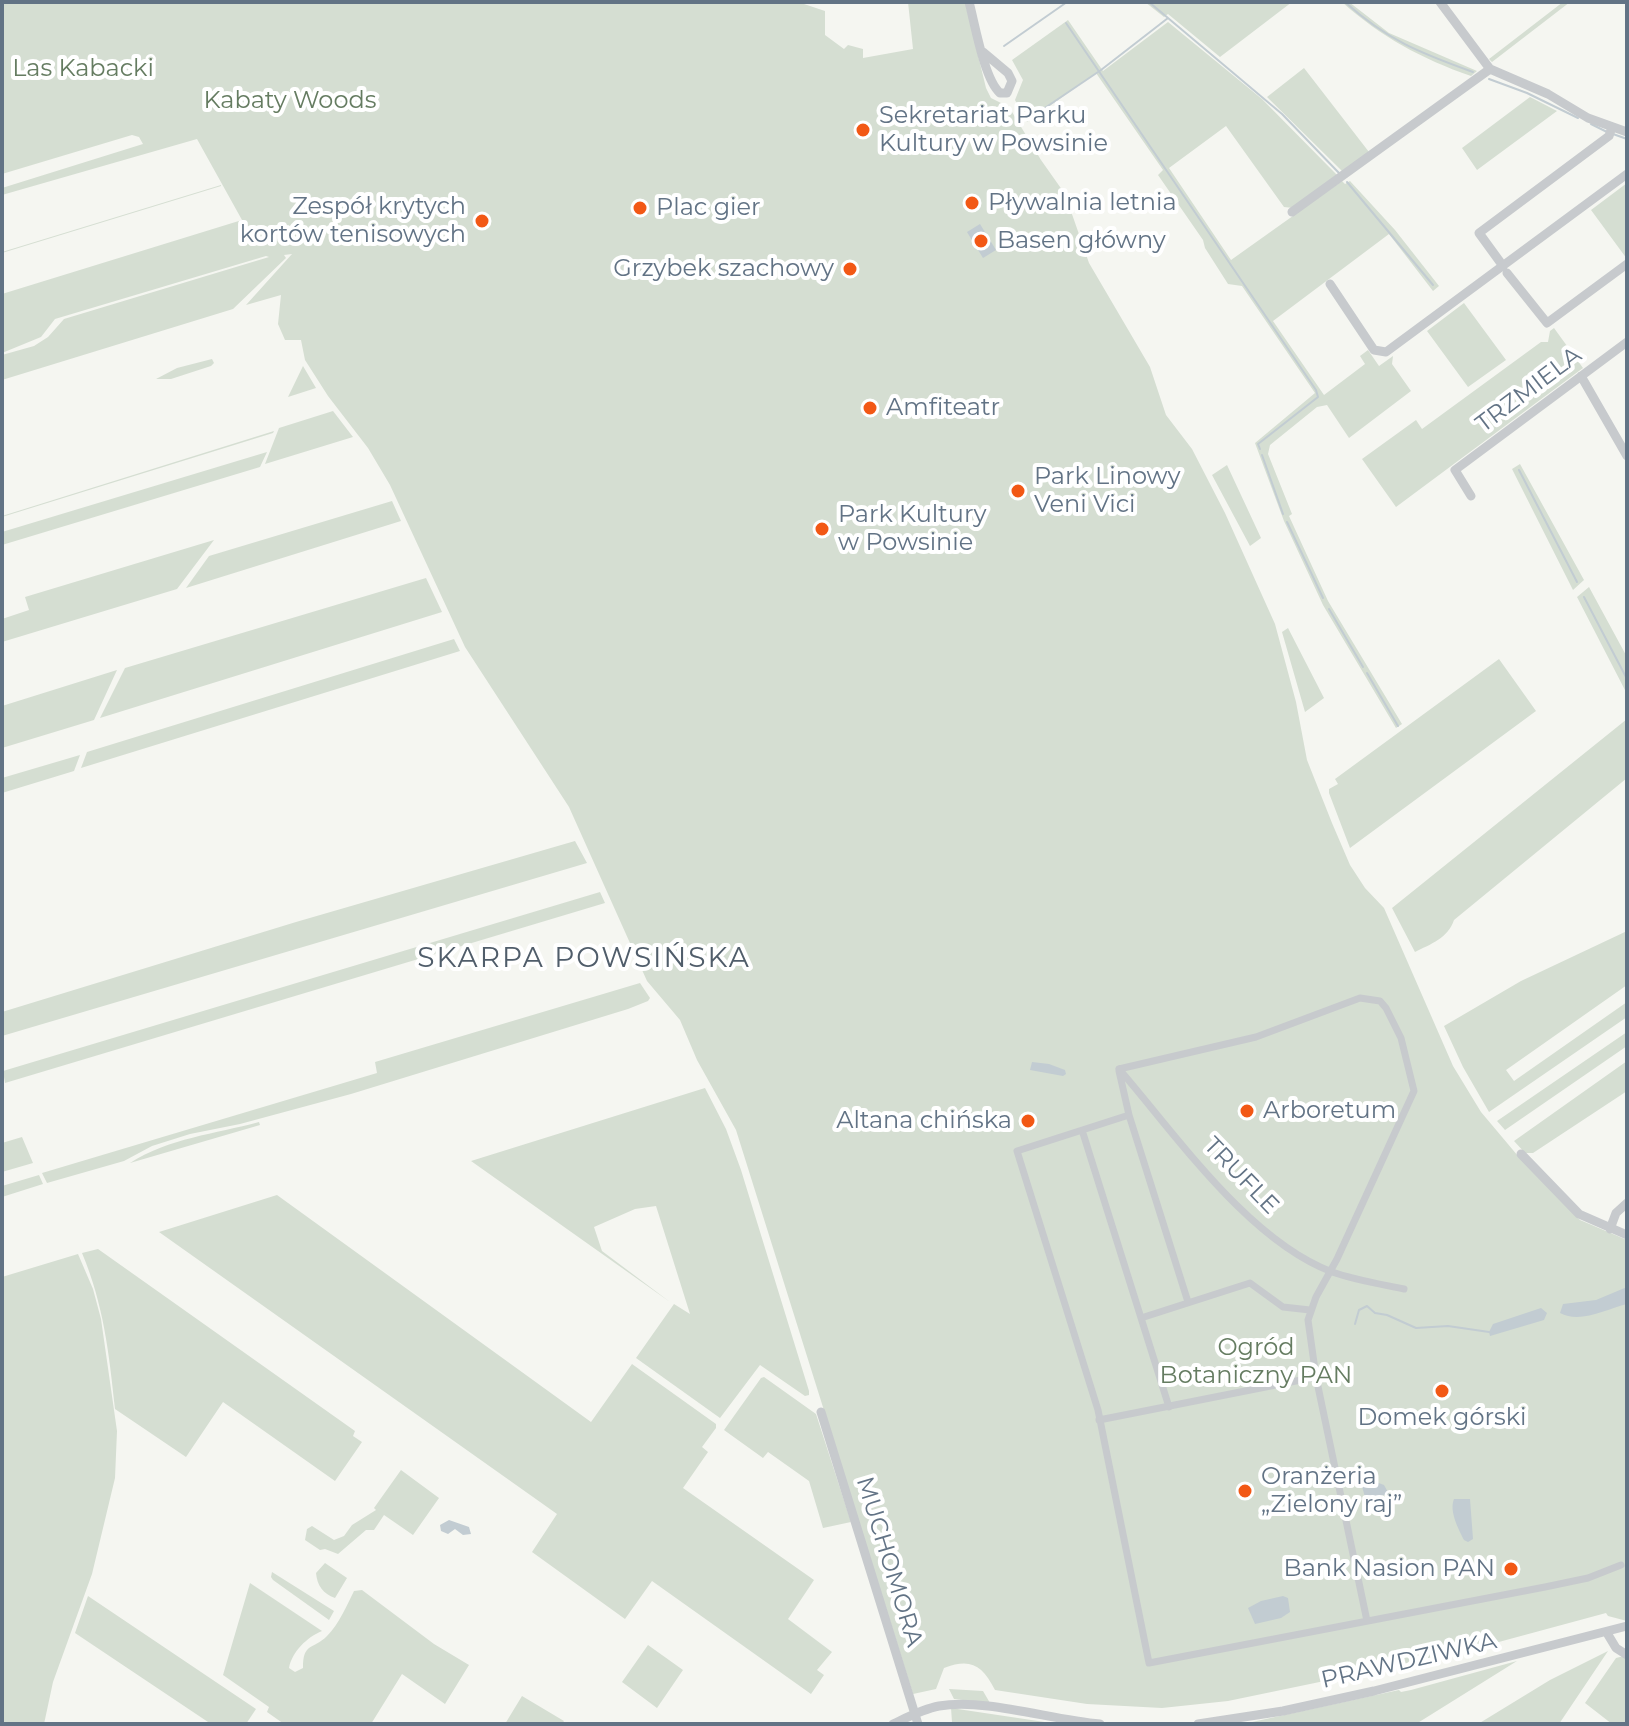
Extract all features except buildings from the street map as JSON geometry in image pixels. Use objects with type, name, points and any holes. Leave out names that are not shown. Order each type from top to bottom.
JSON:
[{"type":"street","points":[[969,2],[983,52]]},
{"type":"street","points":[[1440,2],[1490,69],[1548,94],[1611,131],[1627,132]]},
{"type":"street","points":[[1292,212],[1346,176],[1490,69]]},
{"type":"street","points":[[1611,131],[1479,233],[1547,323],[1627,264]]},
{"type":"street","points":[[1330,284],[1374,350],[1381,353],[1388,351],[1505,269],[1627,174]]},
{"type":"street","name":"TRZMIELA","points":[[1471,496],[1455,470],[1627,342]]},
{"type":"street","points":[[1581,376],[1627,456]]},
{"type":"street","points":[[1188,1302],[1129,1115],[1119,1069],[1256,1037],[1360,998],[1380,1001],[1401,1038],[1414,1091],[1310,1310],[1308,1330],[1367,1621]]},
{"type":"street","name":"TRUFLE","points":[[1119,1069],[1242,1213],[1281,1243],[1329,1271],[1404,1289]]},
{"type":"street","points":[[1129,1115],[1017,1151],[1099,1420],[1149,1663],[1588,1578],[1621,1565]]},
{"type":"street","points":[[1082,1130],[1169,1407]]},
{"type":"street","points":[[1521,1154],[1576,1211],[1627,1235]]},
{"type":"street","points":[[1610,1229],[1616,1213],[1627,1203]]},
{"type":"street","points":[[1141,1318],[1250,1283],[1283,1307],[1310,1310]]},
{"type":"street","points":[[1099,1420],[1316,1377]]},
{"type":"street","name":"MUCHOMORA","points":[[821,1412],[918,1724]]},
{"type":"street","name":"PRAWDZIWKA","points":[[1198,1724],[1283,1711],[1374,1691],[1627,1626]]},
{"type":"street","points":[[1607,1633],[1616,1648],[1627,1655]]},
{"type":"street","points":[[893,1724],[942,1705],[972,1704],[1100,1724]]},
{"type":"green space","points":[[2,2],[798,2],[825,11],[825,35],[844,49],[848,45],[863,49],[863,58],[913,49],[908,2],[965,2],[991,98],[1009,107],[1065,194],[1089,263],[1150,367],[1166,415],[1192,449],[1225,513],[1275,624],[1296,702],[1307,760],[1332,823],[1350,865],[1365,888],[1384,908],[1453,1066],[1481,1112],[1518,1156],[1580,1220],[1627,1240],[1627,1621],[1606,1613],[1424,1661],[1417,1659],[1416,1662],[1228,1701],[1162,1708],[1087,1704],[995,1690],[980,1669],[969,1664],[944,1668],[936,1689],[913,1694],[736,1130],[697,1060],[680,1020],[647,981],[569,807],[465,647],[390,485],[368,448],[305,360],[301,340],[285,340],[278,324],[281,295],[246,305],[292,254],[284,255],[286,258],[233,309],[2,380],[2,355],[34,346],[48,337],[64,319],[269,257],[55,319],[41,337],[2,353],[2,294],[242,220],[197,139],[2,195],[2,188],[143,144],[139,137],[132,135],[2,174]]},
{"type":"green space","points":[[1145,2],[1292,2],[1220,57],[1168,14],[1164,17]]},
{"type":"green space","points":[[1342,2],[1349,2],[1389,33],[1477,71],[1471,76],[1419,54],[1372,26]]},
{"type":"green space","points":[[1563,2],[1570,2],[1492,62],[1489,59]]},
{"type":"green space","points":[[1068,20],[1103,71],[1168,22],[1262,99],[1337,175],[1293,208],[1284,207],[1226,126],[1169,168],[1231,260],[1342,181],[1345,184],[1350,181],[1395,230],[1439,286],[1433,291],[1389,234],[1273,321],[1324,395],[1365,364],[1360,356],[1368,350],[1379,366],[1393,356],[1392,364],[1411,391],[1349,438],[1327,405],[1317,407],[1270,445],[1268,454],[1292,514],[1289,516],[1328,601],[1402,724],[1396,728],[1323,605],[1284,521],[1255,443],[1315,393],[1242,286],[1228,284],[1203,240],[1158,175],[1163,170],[1096,73],[1027,122],[1015,100],[1023,80],[1012,60]]},
{"type":"green space","points":[[1304,68],[1369,152],[1342,171],[1267,97]]},
{"type":"green space","points":[[1530,97],[1557,111],[1477,170],[1462,148]]},
{"type":"green space","points":[[1627,183],[1627,259],[1591,210]]},
{"type":"green space","points":[[221,186],[2,253],[2,252]]},
{"type":"green space","points":[[1464,303],[1506,360],[1468,387],[1427,331]]},
{"type":"green space","points":[[1554,328],[1583,368],[1396,507],[1362,459],[1416,420],[1422,429],[1541,342],[1548,342],[1550,331]]},
{"type":"green space","points":[[212,359],[214,363],[211,366],[171,379],[156,379],[177,368]]},
{"type":"green space","points":[[303,366],[316,388],[288,397]]},
{"type":"green space","points":[[333,411],[353,437],[265,464],[279,428]]},
{"type":"green space","points":[[273,433],[2,517],[2,516]]},
{"type":"green space","points":[[267,452],[260,467],[2,545],[2,532]]},
{"type":"green space","points":[[1520,464],[1584,580],[1573,590],[1512,469]]},
{"type":"green space","points":[[1227,465],[1261,538],[1250,546],[1212,475]]},
{"type":"green space","points":[[392,501],[401,521],[186,588],[209,556]]},
{"type":"green space","points":[[214,540],[177,589],[2,642],[2,619],[29,610],[25,597]]},
{"type":"green space","points":[[426,578],[442,612],[100,718],[125,668]]},
{"type":"green space","points":[[1589,587],[1627,657],[1627,694],[1577,597]]},
{"type":"green space","points":[[1288,628],[1324,698],[1305,712],[1282,632]]},
{"type":"green space","points":[[454,639],[460,651],[81,768],[87,752]]},
{"type":"green space","points":[[1499,659],[1536,711],[1350,848],[1329,793],[1329,789],[1338,784],[1335,779]]},
{"type":"green space","points":[[117,670],[94,720],[2,748],[2,706]]},
{"type":"green space","points":[[1627,719],[1627,778],[1454,920],[1443,936],[1415,952],[1392,908]]},
{"type":"green space","points":[[80,755],[74,771],[2,793],[2,778]]},
{"type":"green space","points":[[575,841],[587,863],[2,1036],[2,1012]]},
{"type":"green space","points":[[600,892],[605,903],[5,1083],[3,1071]]},
{"type":"green space","points":[[1627,931],[1627,985],[1506,1070],[1514,1081],[1627,1002],[1627,1017],[1489,1112],[1444,1026],[1521,981]]},
{"type":"green space","points":[[640,983],[650,998],[628,1009],[351,1094],[190,1134],[152,1146],[124,1161],[47,1183],[42,1173],[377,1073],[375,1062]]},
{"type":"green space","points":[[1627,1032],[1627,1046],[1505,1130],[1497,1121]]},
{"type":"green space","points":[[1627,1061],[1627,1091],[1533,1153],[1525,1153],[1514,1141]]},
{"type":"green space","points":[[705,1088],[726,1129],[741,1170],[809,1391],[809,1395],[805,1396],[760,1365],[720,1418],[636,1358],[674,1304],[690,1314],[656,1206],[635,1209],[594,1227],[602,1251],[670,1302],[471,1161]]},
{"type":"green space","points":[[259,1122],[260,1125],[130,1163],[176,1142]]},
{"type":"green space","points":[[22,1137],[33,1163],[2,1172],[2,1143]]},
{"type":"green space","points":[[39,1175],[43,1184],[2,1197],[2,1186]]},
{"type":"green space","points":[[277,1195],[591,1422],[632,1364],[716,1424],[702,1447],[708,1452],[683,1488],[814,1580],[788,1619],[832,1652],[817,1670],[824,1675],[811,1694],[652,1581],[625,1619],[532,1552],[557,1514],[159,1232]]},
{"type":"green space","points":[[98,1249],[355,1431],[353,1436],[362,1442],[335,1481],[223,1402],[186,1457],[115,1409],[101,1311],[82,1253]]},
{"type":"green space","points":[[78,1254],[93,1289],[101,1319],[117,1431],[115,1478],[92,1574],[53,1682],[44,1724],[2,1724],[2,1277]]},
{"type":"green space","points":[[764,1377],[816,1414],[851,1522],[823,1528],[809,1481],[768,1452],[763,1458],[724,1430]]},
{"type":"green space","points":[[401,1470],[439,1498],[413,1535],[384,1515],[374,1530],[366,1530],[338,1554],[320,1550],[305,1540],[307,1529],[312,1526],[334,1540],[344,1536],[352,1525],[376,1510],[374,1508]]},
{"type":"green space","points":[[325,1563],[347,1578],[335,1598],[321,1588],[318,1581],[316,1573]]},
{"type":"green space","points":[[272,1572],[334,1611],[329,1620],[273,1580]]},
{"type":"green space","points":[[250,1583],[322,1631],[297,1651],[289,1668],[295,1672],[303,1668],[307,1650],[335,1626],[354,1591],[362,1590],[434,1644],[469,1665],[445,1704],[402,1674],[371,1724],[284,1724],[267,1712],[269,1707],[223,1675]]},
{"type":"green space","points":[[88,1596],[256,1709],[246,1724],[211,1724],[75,1633]]},
{"type":"green space","points":[[648,1645],[683,1670],[657,1708],[622,1682]]},
{"type":"green space","points":[[1608,1651],[1559,1724],[1478,1724],[1550,1680]]},
{"type":"green space","points":[[1616,1658],[1627,1658],[1627,1724],[1612,1724],[1585,1703]]},
{"type":"green space","points":[[1517,1661],[1416,1724],[1243,1724],[1411,1690]]},
{"type":"green space","points":[[949,1689],[983,1691],[990,1703],[954,1699]]},
{"type":"green space","points":[[522,1696],[564,1721],[562,1724],[505,1724]]},
{"type":"green space","points":[[951,1708],[1058,1724],[965,1724],[952,1722]]},
{"type":"shaded area","name":"Basen główny","points":[[980,224],[996,250],[983,258],[967,232]]},
{"type":"shaded area","points":[[1032,1062],[1049,1064],[1065,1070],[1066,1074],[1030,1070]]},
{"type":"shaded area","points":[[1627,1287],[1627,1304],[1585,1316],[1560,1313],[1563,1304],[1596,1300]]},
{"type":"shaded area","points":[[1541,1308],[1547,1313],[1544,1320],[1490,1336],[1493,1324]]},
{"type":"shaded area","points":[[1365,1473],[1368,1479],[1384,1485],[1389,1494],[1376,1497],[1373,1502],[1366,1501],[1360,1479]]},
{"type":"shaded area","points":[[1454,1499],[1470,1499],[1473,1539],[1468,1542],[1464,1540],[1455,1520]]},
{"type":"shaded area","points":[[449,1520],[469,1527],[471,1534],[463,1535],[455,1529],[448,1534],[441,1531],[440,1525]]},
{"type":"shaded area","points":[[1283,1596],[1288,1598],[1290,1612],[1281,1618],[1255,1624],[1248,1608],[1261,1601]]},
{"type":"waterway","points":[[1004,46],[1067,2]]},
{"type":"waterway","points":[[1149,2],[1282,114],[1339,173]]},
{"type":"waterway","points":[[1345,2],[1375,26],[1405,44],[1473,72]]},
{"type":"waterway","points":[[1027,120],[1101,70],[1168,18]]},
{"type":"waterway","points":[[1066,23],[1316,390],[1318,397],[1258,444],[1260,449]]},
{"type":"waterway","points":[[1489,79],[1527,93],[1578,118]]},
{"type":"waterway","points":[[1591,124],[1607,132]]},
{"type":"waterway","points":[[1613,134],[1627,139]]},
{"type":"waterway","points":[[1347,182],[1433,285]]},
{"type":"waterway","points":[[1262,455],[1283,514]]},
{"type":"waterway","points":[[1519,470],[1577,582]]},
{"type":"waterway","points":[[1287,522],[1323,598]]},
{"type":"waterway","points":[[1584,597],[1627,679]]},
{"type":"waterway","points":[[1329,609],[1363,667]]},
{"type":"waterway","points":[[1367,673],[1398,726]]},
{"type":"waterway","points":[[1355,1324],[1359,1310],[1367,1306],[1375,1313],[1416,1328],[1448,1326],[1489,1332]]},
{"type":"place","name":"Sekretariat Parku Kultury w Powsinie","points":[[863,130]]},
{"type":"place","name":"Pływalnia letnia","points":[[972,203]]},
{"type":"place","name":"Plac gier","points":[[640,208]]},
{"type":"place","name":"Zespół krytych kortów tenisowych","points":[[482,221]]},
{"type":"place","name":"Basen główny","points":[[981,241]]},
{"type":"place","name":"Grzybek szachowy","points":[[850,269]]},
{"type":"place","name":"Amfiteatr","points":[[870,408]]},
{"type":"place","name":"Park Linowy Veni Vici","points":[[1018,491]]},
{"type":"place","name":"Park Kultury w Powsinie","points":[[822,529]]},
{"type":"place","name":"Arboretum","points":[[1247,1111]]},
{"type":"place","name":"Altana chińska","points":[[1028,1121]]},
{"type":"place","name":"Domek górski","points":[[1442,1391]]},
{"type":"place","name":"Oranżeria „Zielony raj”","points":[[1245,1491]]},
{"type":"place","name":"Bank Nasion PAN","points":[[1511,1569]]},
{"type":"district","name":"SKARPA POWSIŃSKA","points":[[584,959]]},
{"type":"park label","name":"Las Kabacki","points":[[83,69]]},
{"type":"park label","name":"Kabaty Woods","points":[[290,101]]},
{"type":"park label","name":"Ogród Botaniczny PAN","points":[[1256,1362]]}]
